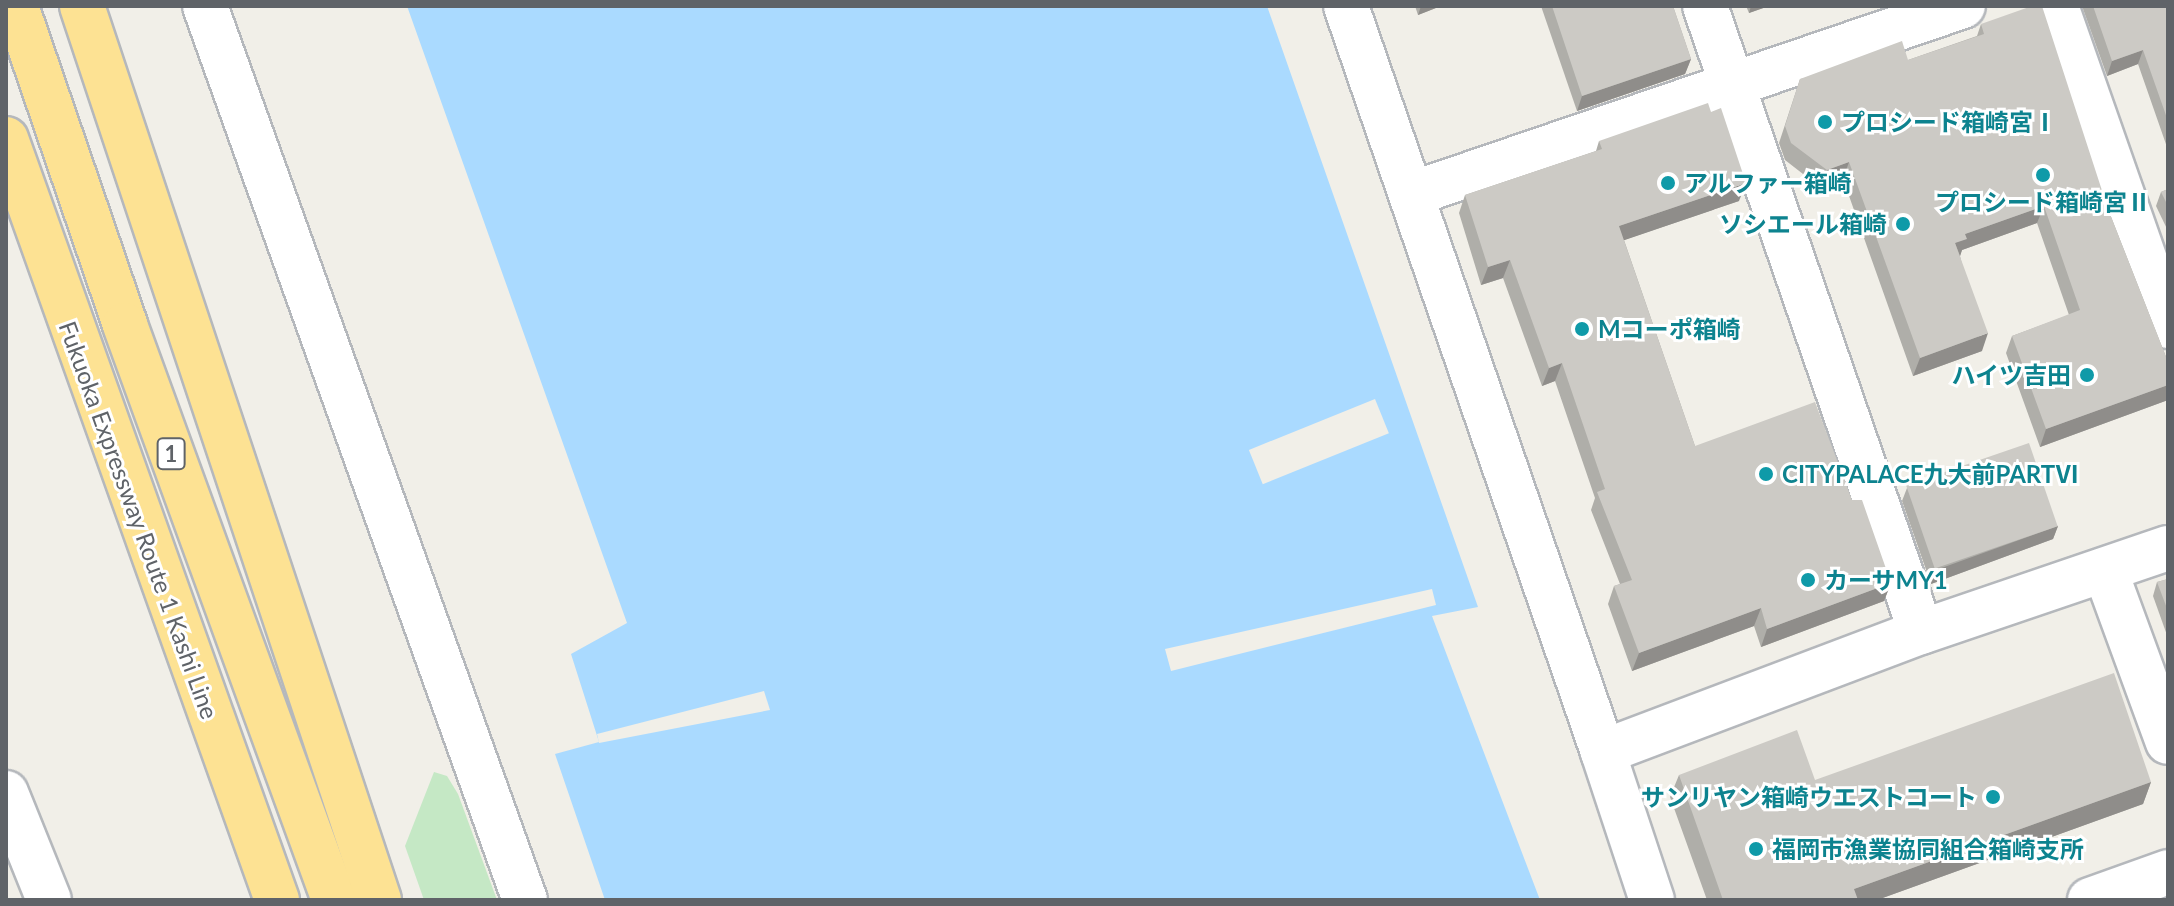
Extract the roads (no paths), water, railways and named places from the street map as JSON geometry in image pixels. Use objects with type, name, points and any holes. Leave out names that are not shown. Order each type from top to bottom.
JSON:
[{"type":"highway","name":"1","points":[[16,6],[125,325],[334,900]]},
{"type":"highway","points":[[82,6],[379,900]]},
{"type":"highway","name":"Fukuoka Expressway Route 1 Kashi Line","points":[[6,139],[277,900]]},
{"type":"street","points":[[205,6],[525,900]]},
{"type":"street","points":[[1346,6],[1652,900]]},
{"type":"street","points":[[1705,6],[1921,632]]},
{"type":"street","points":[[1412,194],[1733,88],[1963,6]]},
{"type":"street","points":[[2056,6],[2168,326]]},
{"type":"street","points":[[1603,752],[1921,632],[2168,548]]},
{"type":"street","points":[[2105,570],[2168,742]]},
{"type":"street","points":[[6,793],[49,900]]},
{"type":"street","points":[[2090,900],[2168,872]]},
{"type":"water","points":[[407,6],[1267,6],[1478,607],[1432,616],[1540,900],[605,900],[555,754],[599,742],[571,654],[627,623]]},
{"type":"place","name":"プロシード箱崎宮Ⅰ","points":[[1825,122]]},
{"type":"place","name":"プロシード箱崎宮Ⅱ","points":[[2043,175]]},
{"type":"place","name":"アルファー箱崎","points":[[1668,183]]},
{"type":"place","name":"ソシエール箱崎","points":[[1903,224]]},
{"type":"place","name":"Mコーポ箱崎","points":[[1582,329]]},
{"type":"place","name":"ハイツ吉田","points":[[2087,375]]},
{"type":"place","name":"CITYPALACE九大前PARTⅥ","points":[[1766,474]]},
{"type":"place","name":"カーサMY1","points":[[1808,580]]},
{"type":"place","name":"サンリヤン箱崎ウエストコート","points":[[1993,797]]},
{"type":"place","name":"福岡市漁業協同組合箱崎支所","points":[[1756,849]]}]
